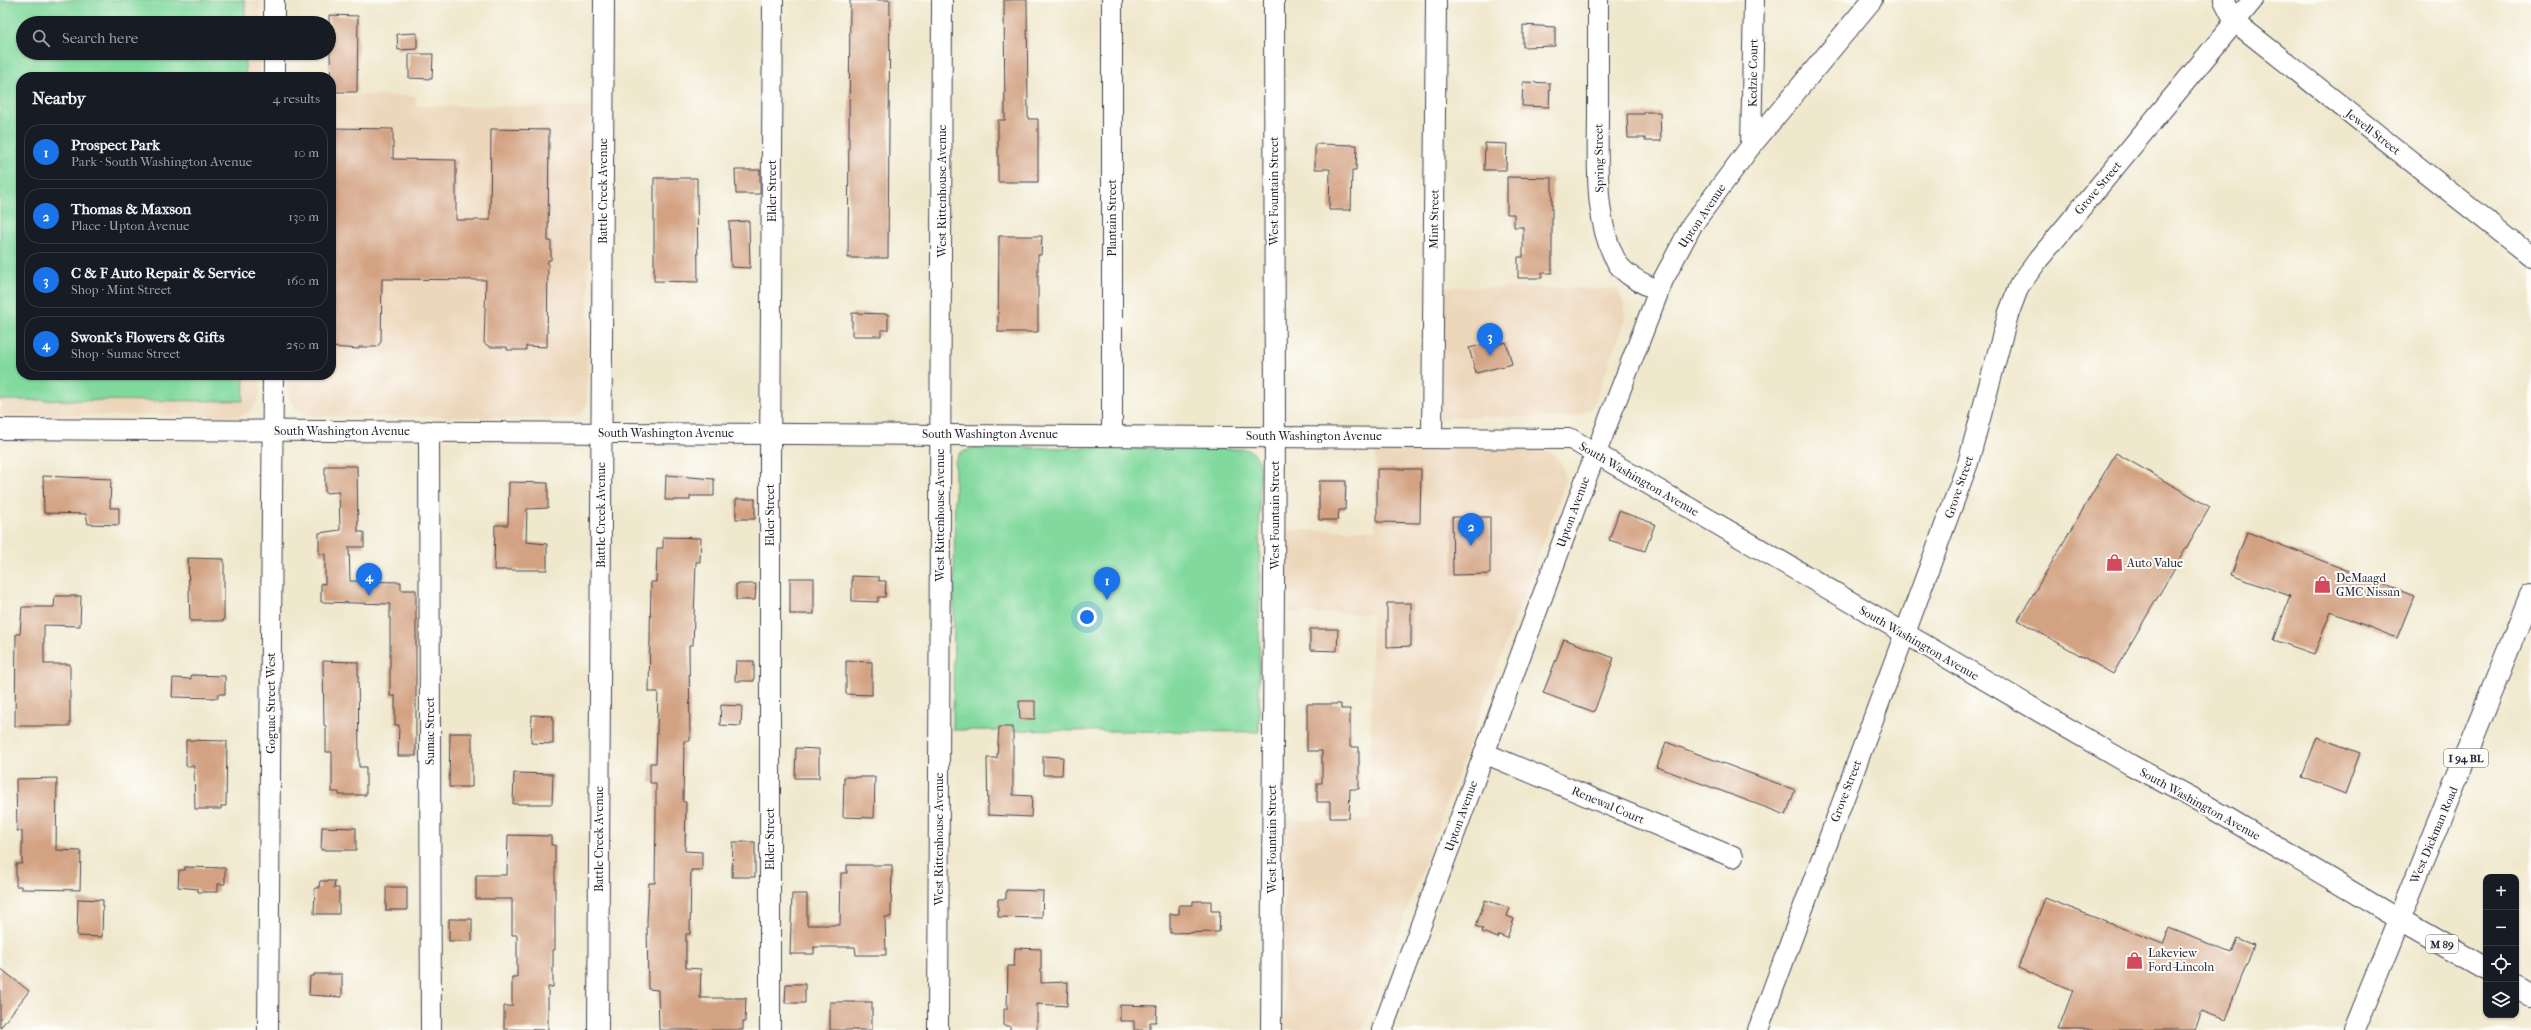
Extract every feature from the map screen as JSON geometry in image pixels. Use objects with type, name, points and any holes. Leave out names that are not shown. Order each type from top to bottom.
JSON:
[{"type":"main road","name":"West Dickman Road","points":[[2354,1030],[2398,919],[2471,746],[2531,595]]},
{"type":"main road","name":"South Washington Avenue","points":[[2398,919],[2483,967]]},
{"type":"main road","points":[[2519,988],[2531,995]]},
{"type":"street","points":[[274,0],[274,16]]},
{"type":"street","name":"Battle Creek Avenue","points":[[598,1030],[604,0]]},
{"type":"street","name":"Elder Street","points":[[770,1030],[770,433],[773,0]]},
{"type":"street","name":"West Rittenhouse Avenue","points":[[938,1030],[942,0]]},
{"type":"street","name":"Plantain Street","points":[[1112,0],[1112,435]]},
{"type":"street","name":"West Fountain Street","points":[[1271,1030],[1275,436],[1274,0]]},
{"type":"street","name":"Mint Street","points":[[1432,437],[1436,0]]},
{"type":"street","name":"Spring Street","points":[[1598,0],[1598,164],[1602,211],[1610,244],[1625,273],[1658,291]]},
{"type":"street","name":"Kedzie Court","points":[[1751,146],[1754,0]]},
{"type":"street","name":"Upton Avenue","points":[[1382,1030],[1596,453],[1658,291],[1692,225],[1751,146],[1872,0]]},
{"type":"street","name":"Jewell Street","points":[[2224,0],[2235,22],[2531,256]]},
{"type":"street","name":"Grove Street","points":[[1758,1030],[1906,635],[1968,463],[2008,315],[2019,286],[2038,260],[2253,0]]},
{"type":"street","points":[[274,60],[274,72]]},
{"type":"street","name":"Goguac Street West","points":[[268,1030],[273,380]]},
{"type":"street","name":"South Washington Avenue","points":[[0,429],[1571,439],[2131,765],[2206,805],[2398,919]]},
{"type":"street","name":"Sumac Street","points":[[429,431],[431,1030]]},
{"type":"street","name":"Renewal Court","points":[[1484,753],[1732,857]]},
{"type":"shaded area","points":[[0,0],[261,0],[261,16],[16,16],[16,60],[261,60],[261,72],[16,72],[16,380],[260,380],[260,395],[249,413],[240,416],[0,415]]},
{"type":"shaded area","points":[[336,95],[416,96],[416,106],[590,107],[587,405],[583,413],[573,418],[309,416],[295,409],[289,398],[288,380],[336,380]]},
{"type":"shaded area","points":[[1440,287],[1617,289],[1625,306],[1625,322],[1595,401],[1590,410],[1575,417],[1451,417],[1439,419]]},
{"type":"shaded area","points":[[1375,449],[1538,449],[1550,452],[1559,460],[1564,468],[1565,483],[1363,1030],[1284,1030],[1284,820],[1370,820],[1372,614],[1286,613],[1287,530],[1375,530]]},
{"type":"green space","points":[[0,0],[245,0],[245,16],[16,16],[16,60],[245,60],[245,72],[16,72],[16,380],[244,380],[243,401],[0,400]]},
{"type":"green space","points":[[976,447],[1245,449],[1255,454],[1259,463],[1260,471],[1259,732],[953,730],[955,462],[960,453]]},
{"type":"building","points":[[850,0],[890,0],[888,258],[848,258]]},
{"type":"building","points":[[1004,0],[1027,0],[1028,119],[1038,119],[1038,182],[998,182],[998,120],[1005,120]]},
{"type":"building","points":[[329,15],[358,16],[357,92],[336,92],[336,72],[330,72],[330,60],[336,60],[336,16]]},
{"type":"building","points":[[1523,25],[1555,27],[1555,46],[1523,47]]},
{"type":"building","points":[[417,33],[417,49],[398,50],[397,34]]},
{"type":"building","points":[[409,54],[433,54],[432,79],[409,78]]},
{"type":"building","points":[[1523,82],[1550,83],[1549,107],[1522,106]]},
{"type":"building","points":[[1644,112],[1660,112],[1661,141],[1645,141],[1645,138],[1628,138],[1627,114],[1644,114]]},
{"type":"building","points":[[336,128],[393,129],[393,159],[456,160],[456,220],[490,220],[491,129],[549,130],[548,241],[551,241],[551,260],[548,260],[547,347],[526,346],[526,350],[507,350],[507,347],[490,347],[484,343],[486,280],[382,279],[381,342],[377,347],[359,347],[359,349],[336,347]]},
{"type":"building","points":[[1485,143],[1507,144],[1506,170],[1484,170]]},
{"type":"building","points":[[1315,144],[1357,145],[1356,170],[1352,170],[1351,210],[1329,210],[1330,169],[1315,169]]},
{"type":"building","points":[[735,170],[760,170],[760,194],[736,194]]},
{"type":"building","points":[[1507,177],[1552,178],[1552,273],[1542,273],[1542,278],[1518,278],[1518,257],[1523,257],[1523,227],[1514,227],[1514,214],[1507,214]]},
{"type":"building","points":[[654,178],[697,178],[698,282],[654,281]]},
{"type":"building","points":[[749,221],[750,268],[731,267],[729,222]]},
{"type":"building","points":[[999,236],[1042,236],[1041,255],[1038,255],[1038,332],[998,332]]},
{"type":"building","points":[[852,313],[888,314],[888,330],[881,330],[881,336],[852,336]]},
{"type":"building","points":[[1506,342],[1512,364],[1476,373],[1469,348],[1485,344],[1486,347]]},
{"type":"building","name":"Auto Value","points":[[2116,453],[2210,507],[2113,674],[2018,620]]},
{"type":"building","points":[[325,466],[357,466],[358,532],[364,532],[364,547],[349,547],[350,581],[401,582],[401,590],[416,590],[416,756],[398,756],[399,725],[395,725],[395,696],[390,696],[390,604],[321,602],[321,583],[325,584],[325,554],[319,554],[319,533],[340,530],[339,492],[325,493]]},
{"type":"building","points":[[1377,469],[1421,469],[1420,523],[1377,522]]},
{"type":"building","points":[[666,475],[714,479],[714,496],[690,496],[690,500],[665,500]]},
{"type":"building","points":[[43,476],[111,479],[110,508],[119,508],[119,525],[88,524],[86,514],[44,513]]},
{"type":"building","points":[[1319,481],[1346,481],[1345,510],[1339,510],[1338,520],[1319,520]]},
{"type":"building","points":[[509,482],[548,483],[548,508],[527,509],[526,542],[547,544],[547,570],[494,570],[495,525],[508,525]]},
{"type":"building","points":[[736,499],[755,499],[755,519],[736,519]]},
{"type":"building","points":[[1619,511],[1655,524],[1645,551],[1609,540]]},
{"type":"building","points":[[1452,517],[1490,517],[1490,574],[1453,575]]},
{"type":"building","name":"DeMaagd GMC Nissan","points":[[2247,532],[2414,596],[2397,638],[2331,612],[2314,654],[2274,640],[2290,596],[2231,575]]},
{"type":"building","points":[[663,537],[701,538],[700,562],[696,562],[693,645],[689,645],[690,741],[684,741],[683,802],[686,802],[685,851],[702,852],[702,870],[691,870],[690,934],[686,934],[686,968],[701,969],[700,998],[746,998],[745,1022],[743,1022],[743,1030],[659,1030],[658,990],[648,989],[647,920],[649,883],[655,883],[656,813],[656,783],[650,783],[650,763],[656,763],[658,692],[649,692],[651,582],[656,582],[657,548],[663,548]]},
{"type":"building","points":[[188,558],[224,559],[224,621],[190,621]]},
{"type":"building","points":[[852,576],[879,577],[879,581],[886,581],[885,597],[878,597],[878,602],[852,601]]},
{"type":"building","points":[[790,578],[814,578],[814,614],[790,614]]},
{"type":"building","points":[[736,584],[756,584],[755,600],[736,600]]},
{"type":"building","points":[[55,596],[81,596],[80,626],[44,625],[44,664],[70,664],[70,726],[15,726],[16,634],[20,634],[22,607],[54,607]]},
{"type":"building","points":[[1387,603],[1411,603],[1411,646],[1387,647]]},
{"type":"building","points":[[1310,629],[1338,629],[1337,651],[1310,650]]},
{"type":"building","points":[[1564,639],[1614,658],[1594,712],[1543,693]]},
{"type":"building","points":[[323,661],[358,662],[359,767],[366,767],[366,795],[339,795],[339,792],[332,792],[332,752],[326,752],[326,726],[324,725]]},
{"type":"building","points":[[736,661],[754,661],[754,681],[735,681]]},
{"type":"building","points":[[846,661],[872,662],[872,695],[846,694]]},
{"type":"building","points":[[191,675],[225,676],[225,694],[218,694],[218,698],[172,697],[173,678],[191,679]]},
{"type":"building","points":[[1019,701],[1035,701],[1035,719],[1020,719]]},
{"type":"building","points":[[1307,704],[1341,704],[1341,709],[1350,709],[1350,747],[1359,747],[1359,789],[1350,789],[1349,818],[1330,818],[1330,802],[1317,802],[1317,783],[1322,783],[1322,751],[1307,751]]},
{"type":"building","points":[[721,705],[742,706],[741,726],[720,725]]},
{"type":"building","points":[[532,715],[553,716],[553,744],[531,743]]},
{"type":"building","points":[[999,727],[1013,727],[1013,795],[1032,796],[1031,817],[988,815],[987,758],[997,758]]},
{"type":"building","points":[[450,733],[472,733],[472,787],[449,787]]},
{"type":"building","points":[[2317,737],[2360,753],[2345,794],[2302,777]]},
{"type":"building","points":[[186,740],[227,741],[226,806],[221,806],[221,809],[195,809],[194,766],[186,766]]},
{"type":"building","points":[[1666,742],[1795,790],[1786,815],[1657,767]]},
{"type":"building","points":[[796,748],[819,749],[819,778],[795,778]]},
{"type":"building","points":[[1043,756],[1063,757],[1062,775],[1043,775]]},
{"type":"building","points":[[514,773],[553,774],[552,804],[513,804]]},
{"type":"building","points":[[844,777],[875,777],[874,818],[843,817]]},
{"type":"building","points":[[57,778],[56,850],[81,851],[80,890],[21,889],[21,886],[16,886],[16,864],[22,864],[22,831],[17,831],[16,779]]},
{"type":"building","points":[[322,827],[356,828],[356,850],[321,850]]},
{"type":"building","points":[[508,835],[551,836],[551,845],[555,845],[555,950],[553,950],[553,987],[548,987],[548,1030],[504,1029],[504,1006],[512,1006],[512,977],[517,977],[517,935],[512,935],[512,899],[476,899],[476,875],[507,875]]},
{"type":"building","points":[[733,842],[755,842],[755,877],[732,877]]},
{"type":"building","points":[[847,865],[892,865],[891,917],[885,917],[886,955],[856,955],[855,947],[814,947],[814,954],[790,954],[792,894],[807,894],[807,925],[840,925],[841,873],[847,873]]},
{"type":"building","points":[[185,867],[225,868],[225,884],[218,884],[218,892],[198,892],[198,889],[178,887],[179,870],[185,870]]},
{"type":"building","points":[[320,881],[335,881],[334,888],[339,888],[339,914],[314,914],[315,888],[319,888]]},
{"type":"building","points":[[386,887],[407,887],[407,910],[386,910]]},
{"type":"building","points":[[1006,890],[1043,891],[1042,918],[998,917],[998,899],[1006,899]]},
{"type":"building","name":"Lakeview Ford-Lincoln","points":[[2045,898],[2163,944],[2169,928],[2231,953],[2237,938],[2254,945],[2225,1020],[2202,1011],[2195,1030],[2058,1030],[2073,990],[2018,968]]},
{"type":"building","points":[[78,899],[103,900],[102,937],[77,936]]},
{"type":"building","points":[[1485,900],[1510,908],[1507,916],[1514,919],[1507,938],[1499,935],[1498,938],[1482,932],[1483,929],[1476,926]]},
{"type":"building","points":[[1193,901],[1211,901],[1211,911],[1220,911],[1219,932],[1170,933],[1170,914],[1179,914],[1179,905],[1193,905]]},
{"type":"building","points":[[449,919],[472,919],[472,941],[449,941]]},
{"type":"building","points":[[1015,948],[1041,949],[1041,983],[1068,982],[1067,1006],[1037,1004],[1037,1030],[1010,1030],[1010,1026],[1004,1026],[1004,1009],[1007,1009],[1008,966],[1014,966]]},
{"type":"building","points":[[0,968],[29,991],[0,1028]]},
{"type":"building","points":[[314,974],[342,974],[342,997],[309,995],[310,976],[314,976]]},
{"type":"building","points":[[786,984],[805,984],[805,1003],[785,1003]]},
{"type":"building","points":[[830,1002],[872,1002],[872,1030],[830,1030]]},
{"type":"building","points":[[1120,1005],[1157,1006],[1156,1022],[1150,1022],[1150,1030],[1134,1030],[1134,1021],[1120,1021]]},
{"type":"place","name":"C & F Auto Repair & Service","points":[[1490,356]]},
{"type":"place","name":"Thomas & Maxson","points":[[1471,546]]},
{"type":"place","name":"Auto Value","points":[[2114,563]]},
{"type":"place","name":"DeMaagd GMC Nissan","points":[[2323,585]]},
{"type":"place","name":"Swonk's Flowers & Gifts","points":[[369,596]]},
{"type":"place","name":"Prospect Park","points":[[1107,600]]},
{"type":"place","name":"Lakeview Ford-Lincoln","points":[[2135,960]]}]
